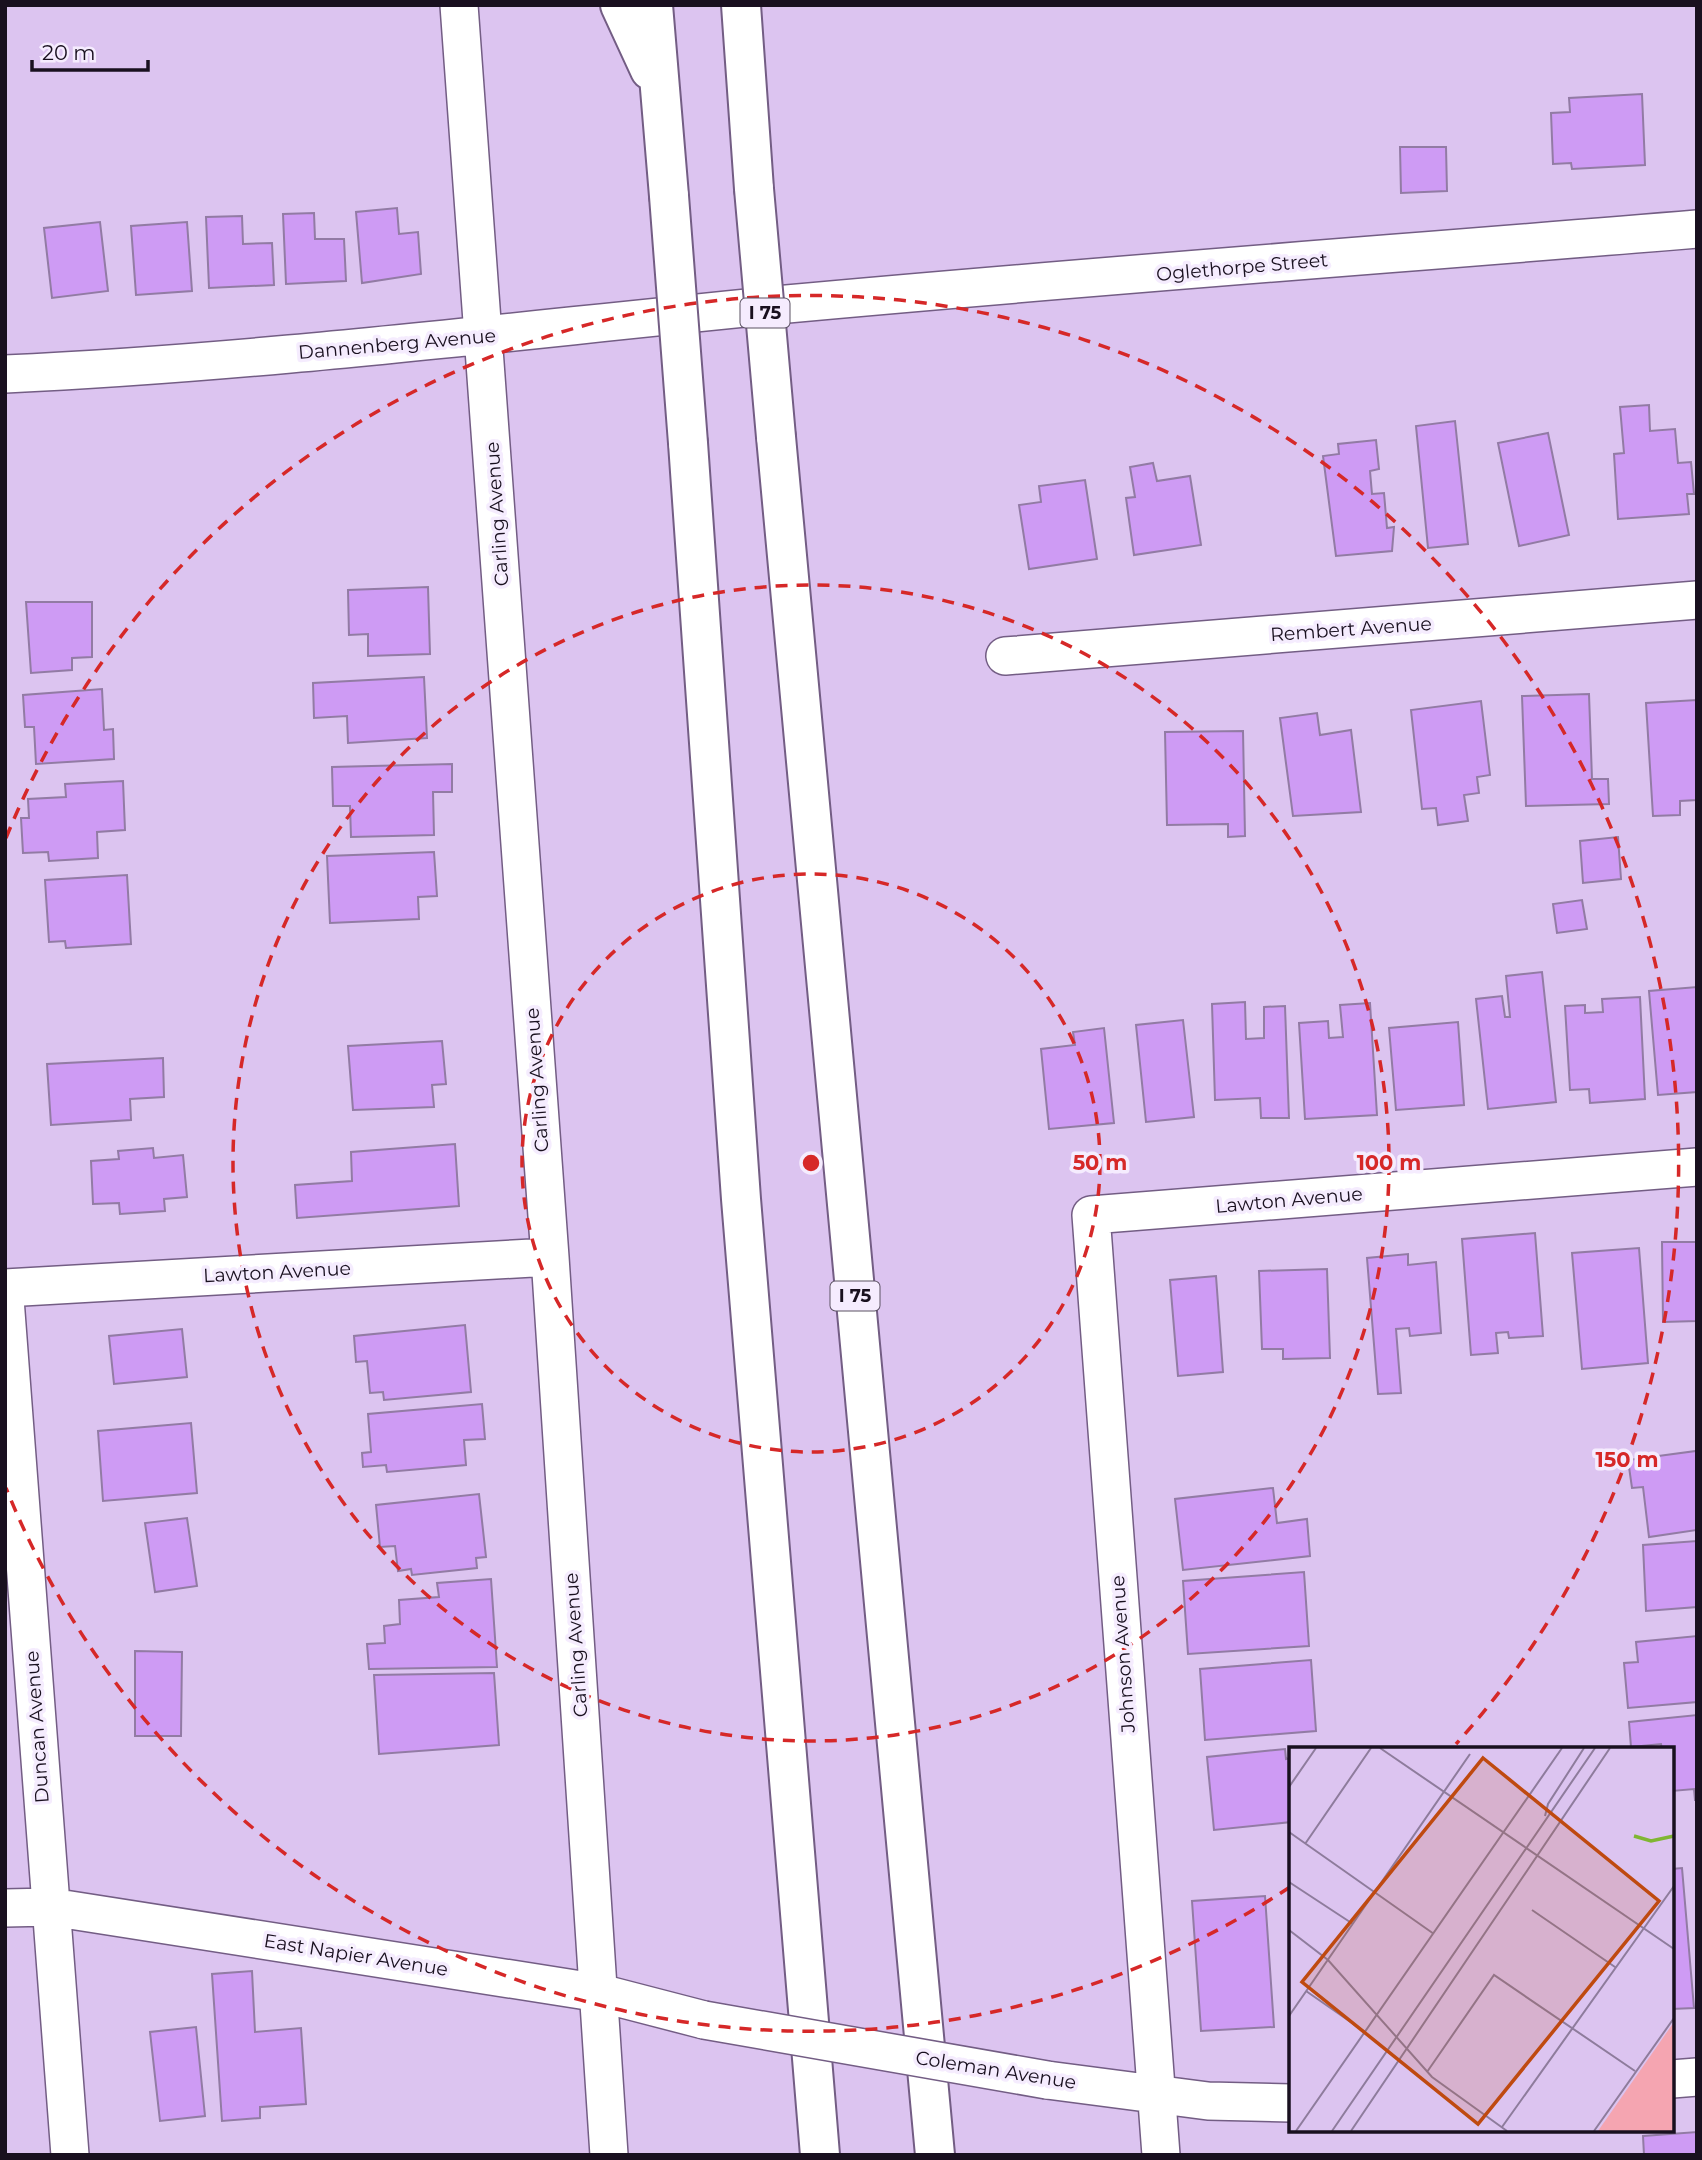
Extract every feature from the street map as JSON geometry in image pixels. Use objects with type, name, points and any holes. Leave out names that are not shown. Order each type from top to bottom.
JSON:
[{"type":"highway","points":[[620,5],[660,93]]},
{"type":"highway","points":[[653,5],[670,196],[742,1213],[820,2155]]},
{"type":"highway","name":"I 75","points":[[741,5],[776,437],[935,2155]]},
{"type":"street","name":"Carling Avenue","points":[[458,5],[485,336],[550,1257],[609,2155]]},
{"type":"street","name":"Oglethorpe Street","points":[[788,304],[1697,229]]},
{"type":"street","name":"Dannenberg Avenue","points":[[5,374],[106,369],[485,336],[788,304]]},
{"type":"street","name":"Rembert Avenue","points":[[1005,656],[1697,600]]},
{"type":"street","name":"Lawton Avenue","points":[[1091,1215],[1697,1167]]},
{"type":"street","name":"Johnson Avenue","points":[[1091,1215],[1161,2155]]},
{"type":"street","name":"Lawton Avenue","points":[[5,1288],[550,1257]]},
{"type":"street","name":"Duncan Avenue","points":[[5,1299],[16,1587],[51,1907],[70,2155]]},
{"type":"street","name":"East Napier Avenue","points":[[5,1908],[51,1907],[600,1993],[704,2020]]},
{"type":"street","name":"Coleman Avenue","points":[[704,2020],[1047,2080],[1208,2101],[1289,2103]]},
{"type":"street","points":[[1674,2079],[1697,2077]]},
{"type":"building","points":[[1642,94],[1645,165],[1572,169],[1571,163],[1553,164],[1551,113],[1570,112],[1569,98]]},
{"type":"building","points":[[1400,147],[1446,147],[1447,191],[1401,193]]},
{"type":"building","points":[[397,208],[399,234],[418,232],[421,274],[362,283],[356,212]]},
{"type":"building","points":[[314,213],[315,239],[344,239],[346,281],[286,284],[283,214]]},
{"type":"building","points":[[242,216],[243,244],[272,243],[274,285],[209,288],[206,217]]},
{"type":"building","points":[[100,222],[108,291],[52,298],[44,228]]},
{"type":"building","points":[[187,222],[192,291],[136,295],[131,226]]},
{"type":"building","points":[[1649,405],[1650,431],[1675,429],[1678,463],[1691,462],[1694,494],[1687,494],[1689,514],[1618,519],[1614,454],[1624,453],[1620,407]]},
{"type":"building","points":[[1455,421],[1468,544],[1428,548],[1416,426]]},
{"type":"building","points":[[1548,433],[1569,535],[1519,546],[1498,443]]},
{"type":"building","points":[[1376,440],[1379,469],[1370,471],[1372,494],[1384,493],[1387,528],[1394,527],[1392,551],[1336,556],[1323,456],[1339,454],[1338,444]]},
{"type":"building","points":[[1153,463],[1157,481],[1190,476],[1201,545],[1134,555],[1126,498],[1135,497],[1130,467]]},
{"type":"building","points":[[1085,480],[1097,559],[1029,569],[1019,505],[1041,502],[1039,486]]},
{"type":"building","points":[[428,587],[430,654],[368,656],[368,634],[349,635],[348,590]]},
{"type":"building","points":[[26,602],[92,602],[92,657],[72,658],[72,670],[31,673]]},
{"type":"building","points":[[424,677],[427,738],[348,743],[347,716],[314,718],[313,683]]},
{"type":"building","points":[[102,689],[104,730],[113,729],[114,759],[36,764],[34,727],[25,727],[23,695]]},
{"type":"building","points":[[1589,694],[1592,779],[1608,779],[1609,804],[1526,806],[1522,696]]},
{"type":"building","points":[[1697,700],[1697,800],[1680,801],[1680,815],[1653,816],[1646,703]]},
{"type":"building","points":[[1481,701],[1490,775],[1477,777],[1479,793],[1464,795],[1468,821],[1438,825],[1436,808],[1422,809],[1411,710]]},
{"type":"building","points":[[1317,713],[1320,735],[1351,730],[1361,812],[1293,816],[1280,718]]},
{"type":"building","points":[[1243,731],[1245,836],[1228,837],[1228,824],[1167,825],[1165,732]]},
{"type":"building","points":[[452,764],[452,792],[433,792],[434,835],[351,837],[350,806],[333,806],[332,767]]},
{"type":"building","points":[[123,781],[125,830],[97,832],[98,858],[49,861],[48,852],[23,853],[21,818],[29,818],[28,799],[66,797],[65,784]]},
{"type":"building","points":[[1618,837],[1621,879],[1583,883],[1580,841]]},
{"type":"building","points":[[434,852],[437,896],[418,897],[419,919],[330,923],[327,856]]},
{"type":"building","points":[[127,875],[131,944],[66,948],[65,941],[49,942],[45,880]]},
{"type":"building","points":[[1582,900],[1587,929],[1557,933],[1553,904]]},
{"type":"building","points":[[1542,972],[1556,1102],[1488,1109],[1476,999],[1502,996],[1505,1017],[1510,1017],[1506,976]]},
{"type":"building","points":[[1697,987],[1697,1092],[1658,1095],[1649,991]]},
{"type":"building","points":[[1640,997],[1645,1099],[1590,1103],[1589,1089],[1570,1090],[1565,1006],[1585,1005],[1585,1013],[1603,1012],[1602,999]]},
{"type":"building","points":[[1245,1002],[1246,1039],[1264,1038],[1264,1007],[1285,1006],[1289,1118],[1261,1118],[1260,1098],[1215,1100],[1212,1004]]},
{"type":"building","points":[[1370,1003],[1377,1115],[1305,1119],[1299,1023],[1328,1021],[1329,1038],[1343,1037],[1340,1005]]},
{"type":"building","points":[[1183,1020],[1194,1117],[1146,1122],[1136,1025]]},
{"type":"building","points":[[1458,1022],[1464,1105],[1396,1110],[1389,1028]]},
{"type":"building","points":[[1104,1028],[1114,1123],[1049,1129],[1041,1049],[1075,1045],[1073,1032]]},
{"type":"building","points":[[442,1041],[446,1084],[432,1085],[434,1107],[353,1110],[348,1046]]},
{"type":"building","points":[[163,1058],[164,1097],[130,1099],[131,1120],[51,1125],[47,1064]]},
{"type":"building","points":[[455,1144],[459,1206],[297,1218],[295,1185],[352,1181],[351,1152]]},
{"type":"building","points":[[153,1148],[154,1158],[183,1155],[187,1197],[164,1199],[165,1211],[120,1214],[119,1203],[93,1204],[91,1161],[119,1159],[118,1151]]},
{"type":"building","points":[[1535,1233],[1543,1336],[1509,1338],[1508,1332],[1496,1333],[1498,1353],[1471,1355],[1462,1239]]},
{"type":"building","points":[[1662,1242],[1697,1242],[1697,1321],[1663,1322]]},
{"type":"building","points":[[1639,1248],[1648,1363],[1582,1369],[1572,1253]]},
{"type":"building","points":[[1408,1254],[1408,1265],[1436,1262],[1441,1333],[1410,1336],[1409,1328],[1396,1329],[1401,1393],[1378,1394],[1367,1258]]},
{"type":"building","points":[[1327,1269],[1330,1358],[1283,1359],[1283,1349],[1262,1349],[1259,1271]]},
{"type":"building","points":[[1216,1276],[1223,1372],[1178,1376],[1170,1280]]},
{"type":"building","points":[[465,1325],[471,1392],[384,1400],[383,1392],[370,1393],[367,1361],[356,1362],[354,1336]]},
{"type":"building","points":[[182,1329],[187,1377],[114,1384],[109,1336]]},
{"type":"building","points":[[482,1404],[485,1439],[464,1440],[466,1465],[387,1472],[386,1465],[363,1467],[362,1453],[371,1452],[368,1414]]},
{"type":"building","points":[[191,1423],[197,1493],[103,1501],[98,1431]]},
{"type":"building","points":[[1696,1451],[1697,1530],[1649,1537],[1643,1487],[1632,1488],[1628,1460]]},
{"type":"building","points":[[1273,1488],[1277,1523],[1307,1519],[1310,1556],[1183,1570],[1175,1499]]},
{"type":"building","points":[[479,1494],[486,1557],[476,1558],[477,1568],[412,1575],[411,1569],[398,1571],[395,1546],[380,1547],[376,1505]]},
{"type":"building","points":[[187,1518],[197,1586],[155,1592],[145,1523]]},
{"type":"building","points":[[1697,1541],[1697,1607],[1646,1611],[1643,1545]]},
{"type":"building","points":[[1304,1572],[1309,1646],[1188,1654],[1183,1581]]},
{"type":"building","points":[[491,1579],[497,1667],[369,1669],[367,1644],[385,1643],[384,1626],[400,1624],[399,1600],[439,1597],[437,1583]]},
{"type":"building","points":[[1697,1636],[1697,1702],[1628,1708],[1624,1663],[1638,1662],[1636,1642]]},
{"type":"building","points":[[135,1651],[182,1652],[181,1736],[135,1736]]},
{"type":"building","points":[[1311,1660],[1316,1731],[1205,1740],[1200,1669]]},
{"type":"building","points":[[494,1673],[499,1745],[379,1754],[374,1675]]},
{"type":"building","points":[[1697,1715],[1697,1800],[1694,1789],[1674,1791],[1674,1747],[1662,1747],[1661,1744],[1631,1747],[1629,1722]]},
{"type":"building","points":[[1285,1749],[1286,1759],[1289,1758],[1289,1822],[1214,1830],[1207,1757]]},
{"type":"building","points":[[1682,1868],[1694,2008],[1674,2009],[1674,1869]]},
{"type":"building","points":[[1265,1896],[1274,2027],[1201,2031],[1192,1901]]},
{"type":"building","points":[[252,1971],[255,2032],[301,2028],[306,2104],[260,2107],[260,2118],[222,2121],[212,1974]]},
{"type":"building","points":[[196,2027],[205,2116],[160,2121],[150,2032]]},
{"type":"building","points":[[1697,2132],[1697,2155],[1644,2155],[1643,2136]]}]
